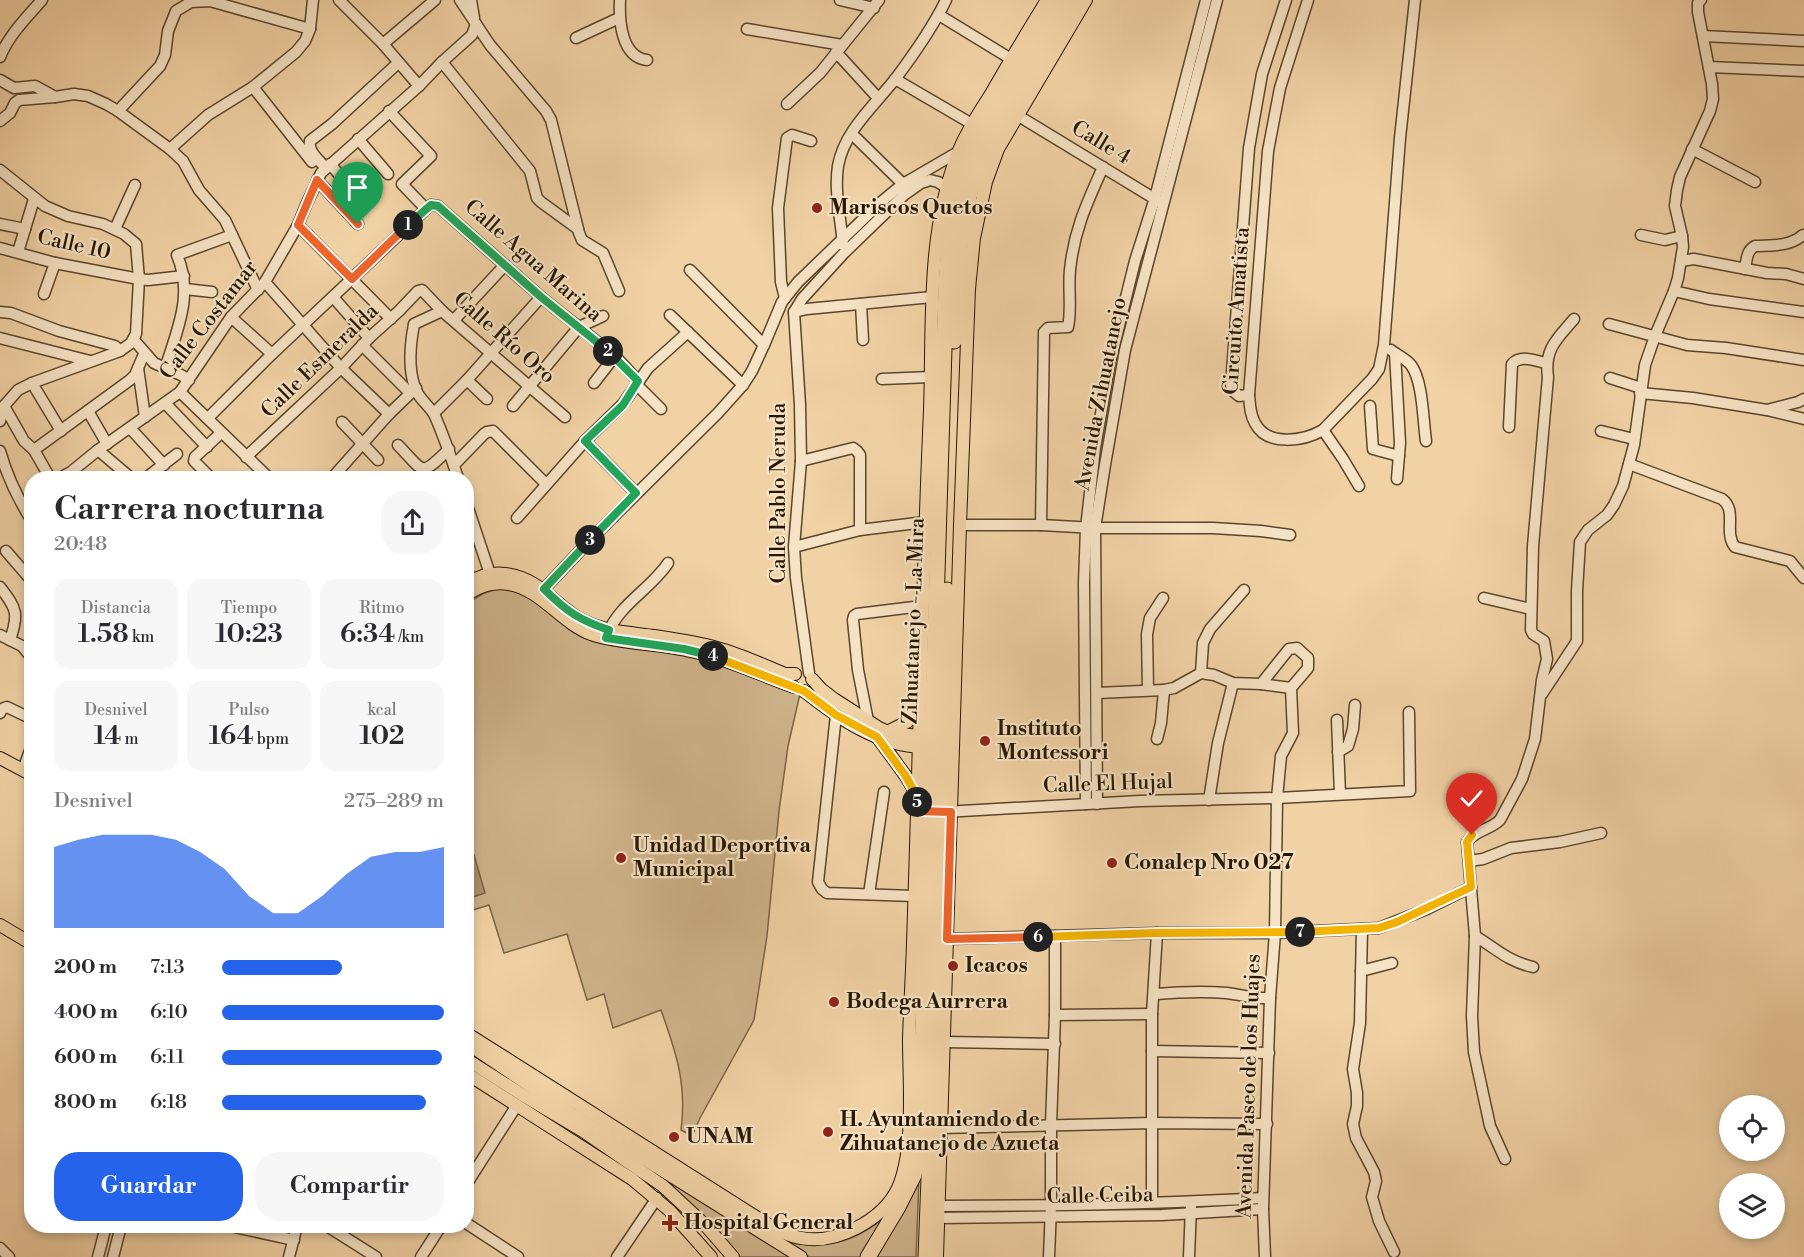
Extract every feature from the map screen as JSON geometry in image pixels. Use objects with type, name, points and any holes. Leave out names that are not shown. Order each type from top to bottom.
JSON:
[{"type":"highway","name":"Zihuatanejo - La Mira","points":[[868,1257],[898,1208],[914,1175],[920,1148],[935,811],[939,512],[950,227],[958,187],[967,161],[988,120],[1059,0]]},
{"type":"highway","name":"Zihuatanejo - La Mira","points":[[936,742],[956,310],[960,247],[969,197],[988,142],[1066,25],[1074,0]]},
{"type":"highway","points":[[924,549],[939,512]]},
{"type":"highway","name":"Zihuatanejo - La Mira","points":[[926,1257],[944,889],[935,811]]},
{"type":"highway","points":[[910,1074],[921,1102]]},
{"type":"main road","points":[[936,742],[919,706],[935,251],[947,188],[958,152],[972,124],[1047,0]]},
{"type":"main road","points":[[917,796],[936,742],[957,653],[969,289],[974,238],[986,182],[998,149],[1066,25],[1086,0]]},
{"type":"main road","points":[[474,590],[505,573],[518,577],[544,589],[560,605],[577,617],[608,634]]},
{"type":"main road","points":[[474,582],[491,579],[537,596],[591,634],[668,638],[785,674],[836,715],[882,734],[936,742]]},
{"type":"main road","points":[[474,1048],[569,1112],[775,1229],[801,1239],[825,1238],[849,1231],[868,1222],[884,1208],[897,1190],[905,1165],[909,1126],[914,896],[935,811],[917,796],[882,734],[868,721],[834,699],[802,671],[798,684]]},
{"type":"main road","points":[[798,684],[811,687],[810,676]]},
{"type":"main road","points":[[882,734],[907,722],[919,706]]},
{"type":"main road","points":[[0,758],[24,771]]},
{"type":"main road","points":[[937,1257],[947,939],[944,889]]},
{"type":"main road","points":[[0,925],[24,939]]},
{"type":"main road","points":[[474,1038],[801,1257]]},
{"type":"main road","points":[[474,1064],[583,1131],[663,1186],[706,1226],[733,1257]]},
{"type":"main road","points":[[474,1078],[632,1179],[657,1198],[711,1257]]},
{"type":"main road","points":[[577,1144],[583,1131]]},
{"type":"street","points":[[0,57],[6,43],[42,0]]},
{"type":"street","points":[[170,149],[208,115],[254,87],[296,52],[305,41],[309,29],[313,0]]},
{"type":"street","points":[[383,44],[435,0]]},
{"type":"street","points":[[460,0],[490,45],[551,120],[580,235]]},
{"type":"street","points":[[471,0],[476,24]]},
{"type":"street","points":[[620,0],[622,35],[634,56],[647,60]]},
{"type":"street","points":[[840,0],[876,4]]},
{"type":"street","points":[[844,253],[837,188],[837,169],[841,153],[878,98],[896,79],[939,15],[946,0]]},
{"type":"street","name":"Avenida Zihuatanejo","points":[[1159,201],[1206,0]]},
{"type":"street","name":"Avenida Zihuatanejo","points":[[1092,804],[1084,583],[1095,448],[1110,362],[1135,261],[1159,201],[1217,0]]},
{"type":"street","points":[[1249,395],[1239,396],[1233,391],[1231,385],[1249,148],[1262,74],[1286,0]]},
{"type":"street","name":"Circuito Amatista","points":[[1308,0],[1280,88],[1268,151],[1249,395],[1252,416],[1263,434],[1291,440],[1314,435],[1323,430],[1379,369],[1384,345],[1400,138],[1415,0]]},
{"type":"street","points":[[1540,697],[1577,641],[1580,542],[1588,530],[1607,515],[1614,506],[1623,486],[1635,439],[1645,365],[1674,291],[1681,261],[1682,236],[1675,206],[1680,177],[1710,111],[1713,99],[1698,12],[1698,3],[1701,0]]},
{"type":"street","points":[[118,111],[162,62],[168,31],[176,11],[191,2],[210,1],[309,29]]},
{"type":"street","points":[[343,1],[419,86]]},
{"type":"street","points":[[787,104],[820,73],[876,4]]},
{"type":"street","points":[[939,15],[1011,59]]},
{"type":"street","points":[[576,38],[620,18]]},
{"type":"street","name":"Calle Costamar","points":[[78,471],[103,447],[180,392],[231,317],[262,286],[298,225],[324,171],[472,35],[476,24]]},
{"type":"street","points":[[747,29],[839,49],[878,98]]},
{"type":"street","points":[[1703,36],[1804,41]]},
{"type":"street","points":[[442,62],[530,171],[537,198],[603,253],[619,291]]},
{"type":"street","points":[[305,146],[398,63]]},
{"type":"street","points":[[1709,68],[1804,72]]},
{"type":"street","points":[[896,79],[972,124]]},
{"type":"street","points":[[0,80],[14,88],[35,86],[56,97]]},
{"type":"street","points":[[254,87],[305,146],[312,151],[358,224]]},
{"type":"street","points":[[0,121],[10,113],[19,100],[82,94],[118,111],[170,149],[183,161],[199,190],[225,220],[262,286],[303,324],[341,368],[389,414]]},
{"type":"street","name":"Calle Agua Marina","points":[[389,111],[430,156],[402,184],[426,209],[431,205],[438,206],[541,297],[615,356],[661,409]]},
{"type":"street","name":"Calle 4","points":[[1017,115],[1159,201]]},
{"type":"street","points":[[852,134],[903,184]]},
{"type":"street","points":[[784,298],[778,208],[787,138],[792,135],[811,141]]},
{"type":"street","points":[[358,139],[388,174]]},
{"type":"street","points":[[1249,148],[1268,151]]},
{"type":"street","points":[[1692,149],[1755,182]]},
{"type":"street","points":[[544,589],[742,386],[752,371],[784,298],[807,273],[903,184],[958,152]]},
{"type":"street","points":[[1041,525],[1046,329],[1068,327],[1073,243],[1080,217],[1103,167]]},
{"type":"street","points":[[0,170],[45,206],[68,216],[103,224],[136,244],[139,279],[134,340],[154,363],[189,380]]},
{"type":"street","points":[[324,171],[357,195]]},
{"type":"street","points":[[794,312],[802,299],[844,253],[904,195],[921,183],[930,180],[947,188]]},
{"type":"street","points":[[115,230],[135,186]]},
{"type":"street","points":[[18,252],[34,199]]},
{"type":"street","points":[[208,418],[303,324],[426,209]]},
{"type":"street","points":[[0,224],[25,229]]},
{"type":"street","points":[[298,225],[391,319]]},
{"type":"street","points":[[165,369],[179,327],[185,289],[183,268],[177,255],[232,235]]},
{"type":"street","points":[[1641,235],[1665,240],[1682,236]]},
{"type":"street","points":[[1745,269],[1748,251],[1751,248],[1787,244],[1803,235]]},
{"type":"street","name":"Calle 10","points":[[0,248],[55,263],[139,279],[184,276]]},
{"type":"street","points":[[1681,261],[1694,259],[1804,279]]},
{"type":"street","points":[[44,294],[55,263]]},
{"type":"street","points":[[454,320],[505,265]]},
{"type":"street","points":[[690,270],[764,345]]},
{"type":"street","points":[[185,289],[212,292]]},
{"type":"street","name":"Calle Río Oro","points":[[418,291],[422,290],[490,354],[565,417]]},
{"type":"street","name":"Calle Esmeralda","points":[[246,457],[341,368],[365,341],[391,319],[418,291]]},
{"type":"street","points":[[1674,291],[1709,299],[1804,312]]},
{"type":"street","points":[[333,297],[365,341],[418,393],[434,413],[455,471]]},
{"type":"street","points":[[434,413],[467,380],[541,297]]},
{"type":"street","points":[[794,312],[932,297]]},
{"type":"street","points":[[861,304],[863,340]]},
{"type":"street","points":[[338,471],[413,390],[410,353],[414,324],[442,311]]},
{"type":"street","name":"Calle Pablo Neruda","points":[[794,312],[801,461],[794,548],[810,676]]},
{"type":"street","points":[[5,313],[59,332],[115,346],[120,351]]},
{"type":"street","points":[[670,315],[742,386]]},
{"type":"street","points":[[513,406],[579,327],[603,316]]},
{"type":"street","points":[[231,317],[272,354]]},
{"type":"street","points":[[1505,1159],[1490,1126],[1474,1052],[1472,1016],[1475,936],[1467,842],[1472,835],[1495,825],[1500,820],[1522,779],[1534,740],[1547,659],[1544,641],[1531,630],[1533,546],[1548,377],[1546,363],[1551,348],[1574,319]]},
{"type":"street","points":[[1609,324],[1687,345],[1726,348],[1804,360]]},
{"type":"street","points":[[771,328],[781,325],[788,326],[795,339]]},
{"type":"street","points":[[517,518],[585,441],[618,409],[648,368],[688,332]]},
{"type":"street","points":[[0,338],[91,362]]},
{"type":"street","points":[[0,421],[4,406],[18,390],[120,351],[134,340]]},
{"type":"street","points":[[1384,345],[1412,367],[1419,383],[1426,441]]},
{"type":"street","points":[[1395,353],[1400,443],[1397,479]]},
{"type":"street","points":[[34,450],[130,380],[144,354]]},
{"type":"street","points":[[594,383],[615,356]]},
{"type":"street","points":[[1509,427],[1512,364],[1523,358],[1546,363]]},
{"type":"street","points":[[138,368],[145,417]]},
{"type":"street","points":[[882,379],[931,377]]},
{"type":"street","points":[[1610,378],[1640,391],[1767,410],[1804,419]]},
{"type":"street","points":[[467,380],[487,399]]},
{"type":"street","points":[[32,383],[62,431]]},
{"type":"street","points":[[180,392],[261,471]]},
{"type":"street","points":[[1767,410],[1804,399]]},
{"type":"street","points":[[165,403],[207,447]]},
{"type":"street","points":[[1370,405],[1373,449],[1399,456]]},
{"type":"street","points":[[4,406],[24,441],[34,450],[46,471]]},
{"type":"street","points":[[88,411],[103,447],[124,471]]},
{"type":"street","points":[[342,422],[378,460]]},
{"type":"street","points":[[130,428],[164,465]]},
{"type":"street","points":[[1323,430],[1344,459],[1359,486]]},
{"type":"street","points":[[454,465],[487,432],[493,431],[546,484]]},
{"type":"street","points":[[1600,431],[1635,439]]},
{"type":"street","points":[[204,471],[194,461],[195,457],[221,433]]},
{"type":"street","points":[[585,441],[636,493]]},
{"type":"street","points":[[398,445],[420,468],[426,469],[449,449]]},
{"type":"street","points":[[801,461],[853,448],[857,450],[860,455],[860,530]]},
{"type":"street","points":[[0,451],[5,468],[24,509]]},
{"type":"street","points":[[156,471],[177,454]]},
{"type":"street","points":[[1629,464],[1722,499],[1731,510],[1729,535],[1735,547],[1790,561],[1804,578]]},
{"type":"street","points":[[20,503],[24,501]]},
{"type":"street","points":[[794,548],[860,530],[925,522]]},
{"type":"street","points":[[474,524],[491,579]]},
{"type":"street","points":[[960,525],[1213,528],[1290,535]]},
{"type":"street","name":"Avenida Zihuatanejo","points":[[1090,528],[1097,693],[1092,804]]},
{"type":"street","points":[[6,551],[24,572]]},
{"type":"street","points":[[608,634],[636,595],[655,579],[668,562]]},
{"type":"street","points":[[0,587],[8,597],[17,621],[5,638],[24,648]]},
{"type":"street","points":[[1202,673],[1203,643],[1210,629],[1244,590]]},
{"type":"street","points":[[1148,690],[1147,634],[1150,618],[1163,598]]},
{"type":"street","points":[[1484,598],[1531,609]]},
{"type":"street","points":[[868,721],[858,670],[854,616],[922,606]]},
{"type":"street","points":[[1097,693],[1164,690],[1174,688],[1202,673],[1233,683],[1291,688],[1308,668],[1308,658],[1298,648],[1289,649],[1261,684]]},
{"type":"street","points":[[1209,800],[1218,743],[1233,683]]},
{"type":"street","name":"Avenida Paseo de los Huajes","points":[[1265,1257],[1263,1204],[1270,998],[1275,933],[1277,798],[1281,756],[1293,733],[1291,688]]},
{"type":"street","points":[[1157,738],[1164,690]]},
{"type":"street","points":[[1338,752],[1348,746],[1353,729],[1355,705]]},
{"type":"street","points":[[0,713],[7,707],[24,716]]},
{"type":"street","name":"Calle El Hujal","points":[[935,811],[1140,801],[1277,798],[1410,790],[1409,712]]},
{"type":"street","points":[[836,715],[818,882],[827,893],[914,896]]},
{"type":"street","points":[[1337,720],[1340,794]]},
{"type":"street","points":[[869,894],[884,792]]},
{"type":"street","points":[[1469,861],[1483,859],[1511,848],[1560,842],[1601,833]]},
{"type":"street","points":[[947,939],[1157,933],[1275,933],[1379,928],[1397,922],[1471,887]]},
{"type":"street","points":[[1362,929],[1359,1036],[1353,1069],[1357,1106],[1353,1124],[1354,1133],[1374,1172],[1376,1181],[1372,1197],[1379,1221],[1394,1252]]},
{"type":"street","points":[[1152,1202],[1152,1014],[1157,933]]},
{"type":"street","points":[[1049,1257],[1055,1044],[1055,936]]},
{"type":"street","points":[[1475,936],[1505,957],[1533,967]]},
{"type":"street","points":[[1361,971],[1392,963]]},
{"type":"street","points":[[1155,994],[1226,993],[1253,999],[1270,998]]},
{"type":"street","points":[[1055,1015],[1152,1014]]},
{"type":"street","points":[[945,1042],[1055,1044]]},
{"type":"street","points":[[1152,1051],[1269,1053]]},
{"type":"street","points":[[474,1173],[517,1106]]},
{"type":"street","points":[[941,1128],[1152,1123],[1267,1124]]},
{"type":"street","points":[[617,1257],[657,1198]]},
{"type":"street","name":"Calle Ceiba","points":[[1051,1211],[1152,1202],[1191,1208]]},
{"type":"street","name":"Calle Ceiba","points":[[939,1212],[1191,1208],[1263,1204]]},
{"type":"street","points":[[1189,1257],[1191,1208]]},
{"type":"street","points":[[474,1228],[518,1257]]},
{"type":"street","points":[[98,1257],[104,1233]]},
{"type":"street","points":[[113,1257],[119,1233]]},
{"type":"street","points":[[262,1233],[294,1240]]},
{"type":"street","points":[[289,1257],[296,1233]]},
{"type":"street","points":[[338,1233],[376,1257]]},
{"type":"street","points":[[421,1257],[436,1233]]},
{"type":"street","points":[[0,1248],[9,1257]]},
{"type":"shaded area","name":"Unidad Deportiva Municipal","points":[[500,588],[514,591],[539,604],[574,631],[600,643],[691,655],[800,694],[788,746],[779,811],[767,936],[754,1020],[692,1136],[681,1130],[683,1098],[679,1068],[661,1010],[613,1028],[604,994],[587,1000],[567,934],[504,953],[489,905],[474,910],[474,599]]},
{"type":"shaded area","points":[[474,855],[485,893],[474,897]]},
{"type":"shaded area","points":[[664,1177],[790,1257],[737,1257],[662,1181]]},
{"type":"shaded area","points":[[919,1178],[916,1257],[874,1257]]},
{"type":"shaded area","points":[[884,1218],[864,1257],[809,1257],[777,1237],[808,1243],[833,1243],[857,1235]]},
{"type":"place","name":"Mariscos Quetos","points":[[817,208]]},
{"type":"place","name":"Instituto Montessori","points":[[985,741]]},
{"type":"place","name":"Unidad Deportiva Municipal","points":[[621,858]]},
{"type":"place","name":"Conalep Nro 027","points":[[1112,863]]},
{"type":"place","name":"Icacos","points":[[953,966]]},
{"type":"place","name":"Bodega Aurrera","points":[[834,1002]]},
{"type":"place","name":"H. Ayuntamiendo de Zihuatanejo de Azueta","points":[[828,1132]]},
{"type":"place","name":"UNAM","points":[[674,1137]]},
{"type":"place","name":"Hospital General","points":[[670,1223]]},
{"type":"route","points":[[358,224],[317,180],[298,225],[352,279],[426,209],[431,205],[438,206],[541,297],[615,356],[638,381],[623,405],[585,441],[636,493],[544,589],[560,605],[577,617],[609,630],[606,638],[684,649],[714,656],[804,691],[836,715],[877,737],[905,775],[917,796],[917,811],[951,812],[947,939],[1157,933],[1275,933],[1379,928],[1427,909],[1471,887],[1467,842],[1472,835]]}]
